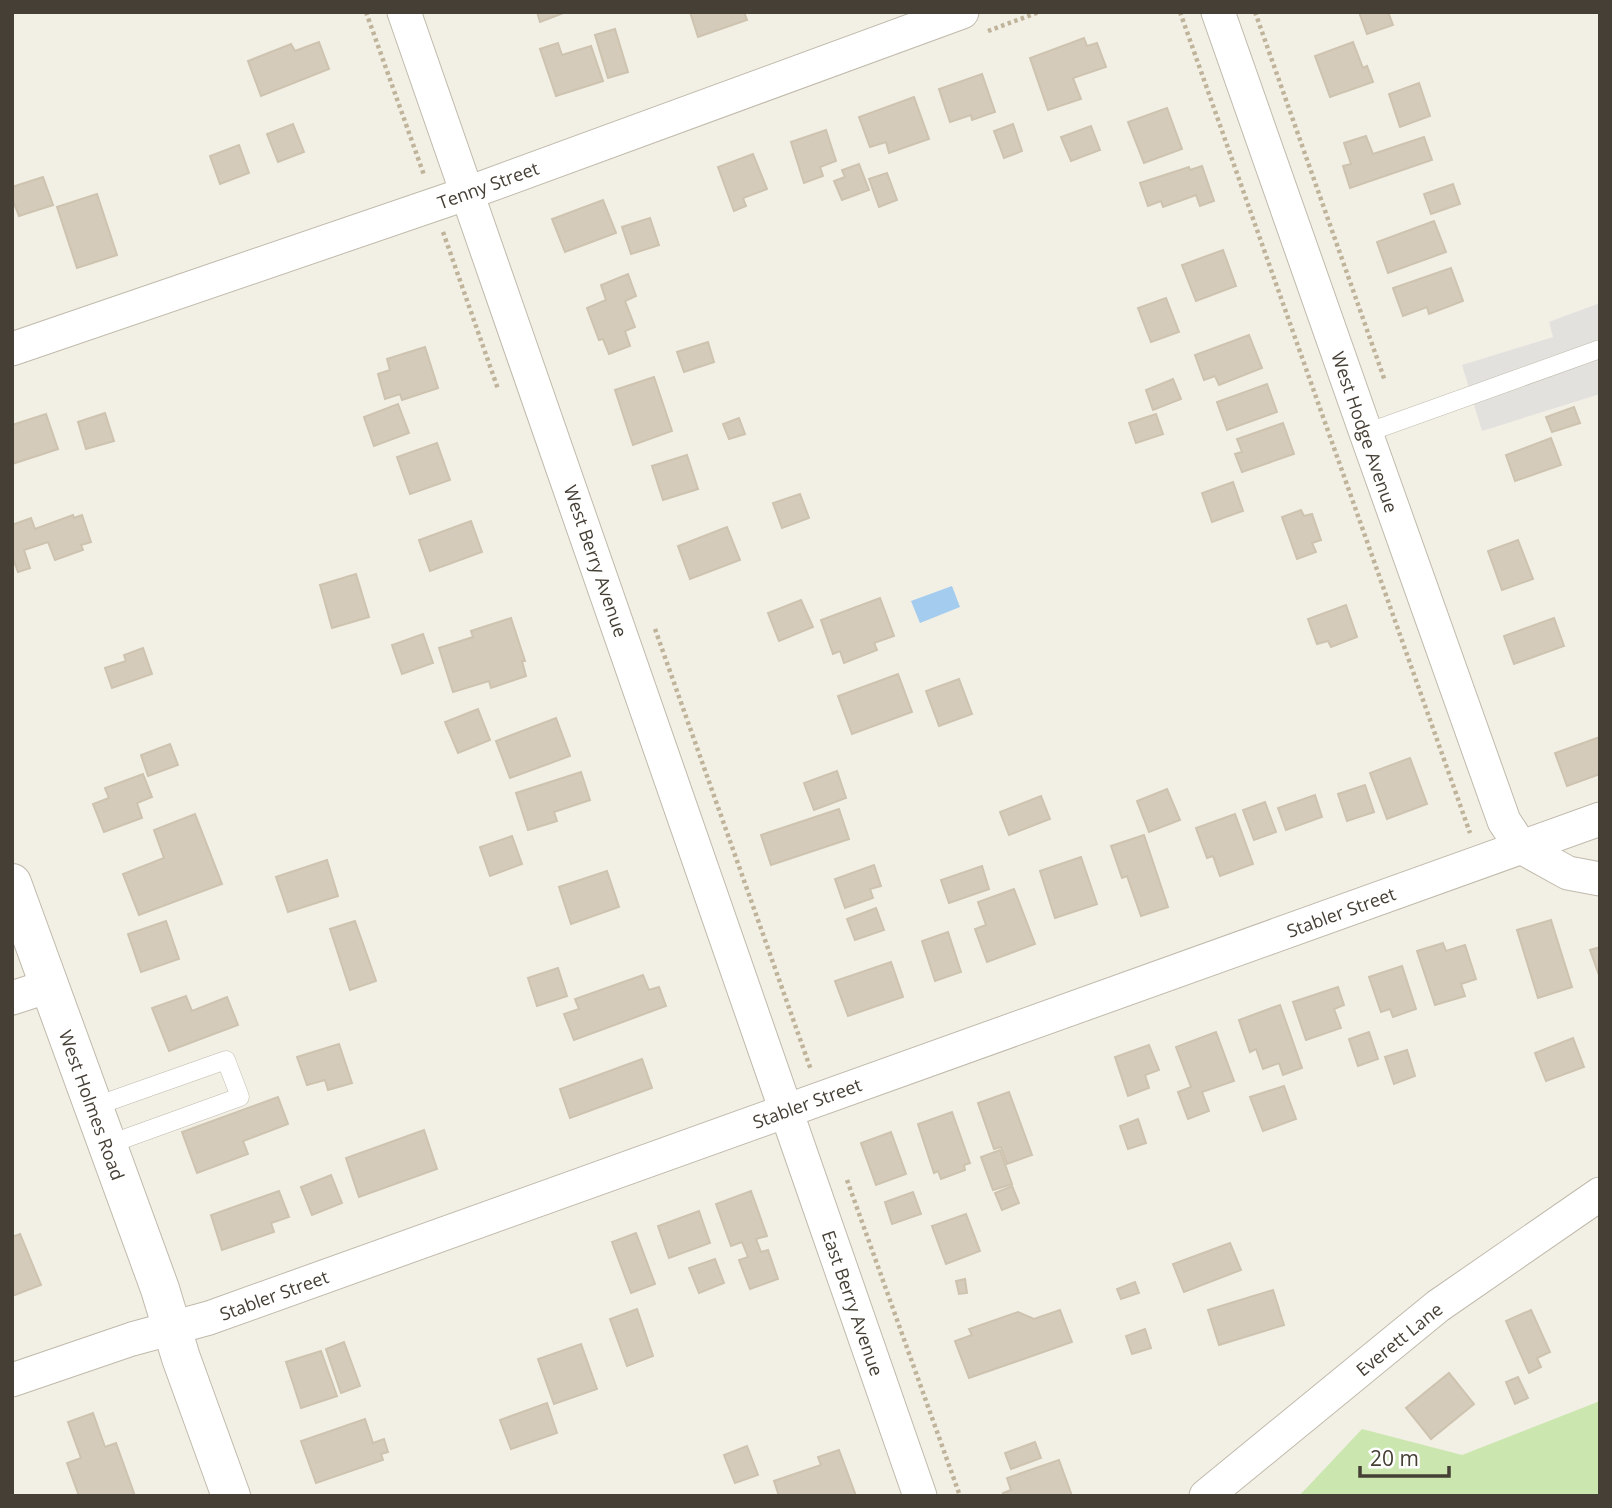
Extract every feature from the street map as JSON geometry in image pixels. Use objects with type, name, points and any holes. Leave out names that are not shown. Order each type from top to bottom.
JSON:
[{"type":"street","name":"West Berry Avenue","points":[[404,12],[787,1110]]},
{"type":"street","name":"West Hodge Avenue","points":[[1218,12],[1504,821],[1521,847]]},
{"type":"street","name":"Tenny Street","points":[[12,349],[974,22]]},
{"type":"street","name":"Stabler Street","points":[[12,1380],[132,1339],[222,1313],[1600,819]]},
{"type":"street","points":[[1521,847],[1568,873],[1600,879]]},
{"type":"street","name":"West Holmes Road","points":[[12,883],[160,1289],[231,1496]]},
{"type":"street","points":[[12,999],[49,986]]},
{"type":"street","name":"East Berry Avenue","points":[[787,1110],[920,1496]]},
{"type":"street","name":"Everett Lane","points":[[1206,1496],[1438,1306],[1600,1194]]},
{"type":"lane","points":[[1366,433],[1600,349]]},
{"type":"lane","points":[[93,1107],[226,1060],[240,1097],[107,1145]]},
{"type":"path","points":[[366,12],[424,175]]},
{"type":"path","points":[[974,22],[1039,12]]},
{"type":"path","points":[[1180,12],[1470,834]]},
{"type":"path","points":[[442,230],[502,400]]},
{"type":"path","points":[[654,625],[811,1070]]},
{"type":"path","points":[[845,1176],[960,1496]]},
{"type":"green space","points":[[1600,1401],[1600,1496],[1299,1496],[1362,1429],[1462,1455]]},
{"type":"shaded area","points":[[1600,303],[1600,394],[1482,431],[1462,365],[1553,337],[1549,322]]},
{"type":"water","points":[[952,586],[960,607],[920,623],[911,601]]},
{"type":"building","points":[[537,12],[566,12],[540,22]]},
{"type":"building","points":[[690,12],[744,12],[747,20],[698,37]]},
{"type":"building","points":[[1359,12],[1388,12],[1393,25],[1367,34]]},
{"type":"building","points":[[615,29],[628,72],[608,78],[595,35]]},
{"type":"building","points":[[1084,38],[1087,46],[1097,43],[1106,67],[1073,78],[1081,99],[1048,110],[1030,58]]},
{"type":"building","points":[[319,42],[329,69],[261,96],[248,61],[291,44],[295,51]]},
{"type":"building","points":[[1353,42],[1363,68],[1367,66],[1373,82],[1330,97],[1315,56]]},
{"type":"building","points":[[558,43],[562,55],[591,46],[603,81],[556,96],[540,49]]},
{"type":"building","points":[[982,74],[995,112],[972,120],[971,115],[950,122],[939,89]]},
{"type":"building","points":[[1419,83],[1430,116],[1400,127],[1389,94]]},
{"type":"building","points":[[914,97],[929,139],[889,153],[886,142],[870,147],[859,117]]},
{"type":"building","points":[[1167,108],[1182,149],[1144,163],[1128,122]]},
{"type":"building","points":[[293,124],[304,152],[278,162],[267,134]]},
{"type":"building","points":[[1013,124],[1022,151],[1004,158],[994,131]]},
{"type":"building","points":[[1091,126],[1100,150],[1071,161],[1061,137]]},
{"type":"building","points":[[826,130],[836,161],[820,167],[823,176],[804,183],[791,142]]},
{"type":"building","points":[[1366,136],[1373,154],[1424,137],[1432,160],[1350,188],[1343,166],[1351,164],[1344,143]]},
{"type":"building","points":[[239,145],[249,173],[220,184],[210,156]]},
{"type":"building","points":[[753,154],[767,189],[743,198],[746,206],[734,211],[718,167]]},
{"type":"building","points":[[859,164],[869,190],[842,200],[834,181],[845,177],[842,170]]},
{"type":"building","points":[[1202,166],[1214,201],[1200,206],[1196,195],[1163,207],[1161,201],[1148,206],[1140,183],[1189,167],[1190,170]]},
{"type":"building","points":[[887,173],[897,200],[879,207],[869,179]]},
{"type":"building","points":[[43,177],[53,205],[19,216],[12,198],[12,187]]},
{"type":"building","points":[[1453,184],[1460,204],[1431,214],[1424,194]]},
{"type":"building","points":[[97,194],[117,255],[77,268],[57,207]]},
{"type":"building","points":[[603,200],[616,233],[565,252],[552,219]]},
{"type":"building","points":[[650,218],[659,245],[631,254],[622,227]]},
{"type":"building","points":[[1434,221],[1446,252],[1388,273],[1377,242]]},
{"type":"building","points":[[1223,250],[1236,286],[1196,301],[1182,265]]},
{"type":"building","points":[[1451,268],[1463,301],[1429,314],[1427,307],[1403,316],[1393,288]]},
{"type":"building","points":[[628,274],[636,296],[625,301],[635,327],[625,331],[630,346],[609,354],[603,339],[599,340],[587,308],[606,300],[601,285]]},
{"type":"building","points":[[1166,298],[1179,332],[1151,342],[1138,308]]},
{"type":"building","points":[[1249,335],[1262,368],[1219,385],[1215,376],[1204,380],[1195,355]]},
{"type":"building","points":[[708,342],[714,362],[684,372],[677,352]]},
{"type":"building","points":[[425,347],[438,388],[402,400],[400,394],[385,399],[378,374],[390,370],[387,359]]},
{"type":"building","points":[[654,377],[672,431],[633,445],[615,390]]},
{"type":"building","points":[[1173,379],[1181,399],[1153,410],[1146,390]]},
{"type":"building","points":[[1267,384],[1277,412],[1227,430],[1217,402]]},
{"type":"building","points":[[398,404],[409,433],[374,446],[364,417]]},
{"type":"building","points":[[1574,407],[1580,423],[1552,432],[1546,417]]},
{"type":"building","points":[[105,413],[114,441],[86,449],[78,422]]},
{"type":"building","points":[[46,414],[58,449],[12,464],[12,425]]},
{"type":"building","points":[[1156,414],[1163,434],[1136,443],[1129,423]]},
{"type":"building","points":[[739,418],[745,434],[729,439],[723,424]]},
{"type":"building","points":[[1283,423],[1294,454],[1242,472],[1235,454],[1242,452],[1237,439]]},
{"type":"building","points":[[1551,438],[1561,465],[1515,481],[1506,455]]},
{"type":"building","points":[[437,443],[450,480],[410,494],[397,457]]},
{"type":"building","points":[[687,455],[698,489],[663,500],[652,466]]},
{"type":"building","points":[[1233,482],[1243,511],[1212,522],[1202,493]]},
{"type":"building","points":[[800,494],[809,518],[782,528],[773,503]]},
{"type":"building","points":[[1301,510],[1304,516],[1312,514],[1321,540],[1312,543],[1316,552],[1297,559],[1282,517]]},
{"type":"building","points":[[73,515],[74,518],[82,515],[91,542],[81,545],[83,550],[55,560],[48,542],[24,550],[30,568],[18,572],[12,556],[12,525],[31,518],[35,529]]},
{"type":"building","points":[[471,521],[482,552],[430,571],[419,540]]},
{"type":"building","points":[[727,527],[740,560],[690,579],[678,546]]},
{"type":"building","points":[[1518,540],[1533,579],[1502,590],[1488,551]]},
{"type":"building","points":[[356,574],[369,617],[332,628],[320,585]]},
{"type":"building","points":[[880,598],[894,636],[874,643],[877,650],[844,663],[840,651],[833,654],[821,620]]},
{"type":"building","points":[[801,600],[813,627],[779,641],[768,613]]},
{"type":"building","points":[[1346,605],[1357,637],[1331,647],[1328,641],[1317,644],[1308,619]]},
{"type":"building","points":[[511,618],[525,661],[522,661],[526,676],[491,688],[489,681],[453,692],[439,648],[473,637],[471,631]]},
{"type":"building","points":[[1554,618],[1564,646],[1514,664],[1504,636]]},
{"type":"building","points":[[423,634],[433,663],[402,674],[392,645]]},
{"type":"building","points":[[143,648],[152,674],[112,688],[105,668],[126,661],[124,655]]},
{"type":"building","points":[[898,674],[912,712],[852,734],[838,696]]},
{"type":"building","points":[[959,679],[972,714],[939,726],[926,691]]},
{"type":"building","points":[[478,709],[490,740],[458,753],[445,722]]},
{"type":"building","points":[[556,718],[570,756],[510,778],[496,741]]},
{"type":"building","points":[[1600,737],[1600,774],[1567,786],[1555,753]]},
{"type":"building","points":[[170,744],[178,765],[148,776],[141,755]]},
{"type":"building","points":[[1410,758],[1427,804],[1387,819],[1370,773]]},
{"type":"building","points":[[837,771],[846,798],[814,810],[804,783]]},
{"type":"building","points":[[581,772],[590,800],[554,812],[557,821],[528,830],[516,793]]},
{"type":"building","points":[[143,774],[152,797],[137,803],[142,818],[104,832],[93,804],[109,798],[105,788]]},
{"type":"building","points":[[1365,785],[1374,812],[1347,821],[1338,794]]},
{"type":"building","points":[[1167,789],[1180,820],[1149,832],[1137,801]]},
{"type":"building","points":[[1315,795],[1322,817],[1286,830],[1278,808]]},
{"type":"building","points":[[1041,796],[1050,819],[1009,835],[1000,812]]},
{"type":"building","points":[[1265,802],[1276,832],[1254,840],[1243,810]]},
{"type":"building","points":[[839,809],[849,839],[771,865],[761,835]]},
{"type":"building","points":[[195,814],[222,884],[139,915],[123,874],[164,858],[154,830]]},
{"type":"building","points":[[1235,814],[1253,864],[1220,876],[1213,856],[1207,858],[1196,828]]},
{"type":"building","points":[[1144,835],[1168,907],[1141,916],[1127,876],[1122,878],[1111,846]]},
{"type":"building","points":[[512,836],[522,864],[490,876],[480,847]]},
{"type":"building","points":[[1081,857],[1097,904],[1055,918],[1040,871]]},
{"type":"building","points":[[327,860],[338,896],[288,912],[276,877]]},
{"type":"building","points":[[874,865],[881,886],[870,889],[873,898],[845,908],[835,879]]},
{"type":"building","points":[[982,866],[989,889],[949,903],[941,880]]},
{"type":"building","points":[[607,871],[619,907],[571,924],[559,887]]},
{"type":"building","points":[[1014,889],[1035,944],[987,962],[975,929],[986,925],[978,902]]},
{"type":"building","points":[[876,908],[884,930],[855,940],[847,919]]},
{"type":"building","points":[[1551,920],[1572,987],[1538,998],[1517,930]]},
{"type":"building","points":[[166,921],[179,959],[141,972],[128,934]]},
{"type":"building","points":[[355,921],[376,981],[350,990],[330,929]]},
{"type":"building","points":[[948,932],[961,972],[935,981],[922,941]]},
{"type":"building","points":[[1443,943],[1446,951],[1465,945],[1476,979],[1461,984],[1465,996],[1435,1005],[1417,951]]},
{"type":"building","points":[[1600,947],[1600,978],[1590,950]]},
{"type":"building","points":[[891,962],[903,997],[848,1016],[835,981]]},
{"type":"building","points":[[1402,966],[1416,1009],[1393,1017],[1390,1009],[1381,1012],[1369,977]]},
{"type":"building","points":[[558,968],[567,996],[537,1006],[528,978]]},
{"type":"building","points":[[643,975],[649,990],[659,987],[666,1006],[574,1040],[564,1014],[579,1009],[575,999]]},
{"type":"building","points":[[1338,987],[1344,1005],[1334,1009],[1341,1028],[1306,1040],[1293,1002]]},
{"type":"building","points":[[186,996],[192,1011],[227,997],[238,1025],[169,1051],[152,1008]]},
{"type":"building","points":[[1280,1005],[1302,1068],[1283,1075],[1279,1063],[1263,1069],[1256,1049],[1250,1052],[1239,1020]]},
{"type":"building","points":[[1216,1032],[1234,1081],[1202,1092],[1209,1111],[1188,1119],[1178,1092],[1191,1087],[1176,1047]]},
{"type":"building","points":[[1369,1032],[1378,1059],[1358,1066],[1349,1039]]},
{"type":"building","points":[[1573,1038],[1584,1067],[1546,1081],[1535,1053]]},
{"type":"building","points":[[339,1044],[352,1083],[328,1090],[325,1080],[307,1085],[297,1057]]},
{"type":"building","points":[[1149,1045],[1159,1070],[1145,1075],[1149,1088],[1128,1096],[1115,1057]]},
{"type":"building","points":[[1407,1050],[1415,1076],[1394,1084],[1385,1057]]},
{"type":"building","points":[[642,1059],[652,1088],[570,1118],[560,1089]]},
{"type":"building","points":[[1284,1086],[1296,1119],[1263,1131],[1250,1097]]},
{"type":"building","points":[[1009,1092],[1032,1155],[1007,1164],[1001,1147],[994,1149],[978,1103]]},
{"type":"building","points":[[278,1097],[288,1124],[243,1141],[248,1154],[197,1173],[182,1132]]},
{"type":"building","points":[[952,1112],[970,1163],[964,1165],[965,1170],[941,1179],[938,1171],[934,1173],[918,1124]]},
{"type":"building","points":[[1138,1119],[1146,1143],[1128,1149],[1120,1126]]},
{"type":"building","points":[[424,1130],[437,1169],[359,1197],[346,1158]]},
{"type":"building","points":[[891,1132],[906,1174],[876,1185],[861,1143]]},
{"type":"building","points":[[1000,1150],[1012,1184],[993,1190],[981,1157]]},
{"type":"building","points":[[331,1175],[342,1203],[312,1215],[301,1187]]},
{"type":"building","points":[[1012,1186],[1019,1203],[1002,1210],[995,1193]]},
{"type":"building","points":[[279,1191],[289,1217],[271,1223],[274,1232],[222,1250],[211,1215]]},
{"type":"building","points":[[751,1191],[767,1236],[756,1239],[761,1252],[768,1250],[778,1279],[750,1289],[739,1260],[748,1257],[742,1242],[731,1246],[716,1204]]},
{"type":"building","points":[[913,1192],[921,1214],[892,1224],[885,1202]]},
{"type":"building","points":[[699,1211],[710,1243],[669,1258],[658,1226]]},
{"type":"building","points":[[966,1214],[980,1251],[946,1264],[932,1226]]},
{"type":"building","points":[[636,1233],[655,1284],[631,1293],[612,1242]]},
{"type":"building","points":[[20,1234],[41,1285],[12,1296],[12,1237]]},
{"type":"building","points":[[1230,1243],[1241,1270],[1184,1292],[1173,1264]]},
{"type":"building","points":[[715,1259],[724,1283],[699,1293],[689,1268]]},
{"type":"building","points":[[965,1279],[967,1293],[959,1294],[956,1281]]},
{"type":"building","points":[[1135,1282],[1139,1293],[1121,1299],[1117,1289]]},
{"type":"building","points":[[1273,1290],[1284,1325],[1219,1345],[1208,1310]]},
{"type":"building","points":[[637,1309],[653,1356],[627,1366],[610,1319]]},
{"type":"building","points":[[1060,1310],[1072,1342],[969,1378],[955,1341],[972,1335],[969,1329],[1018,1312],[1034,1319]]},
{"type":"building","points":[[1531,1310],[1550,1352],[1537,1358],[1541,1367],[1529,1373],[1506,1321]]},
{"type":"building","points":[[1145,1329],[1151,1348],[1132,1354],[1126,1336]]},
{"type":"building","points":[[344,1342],[360,1386],[341,1393],[326,1349]]},
{"type":"building","points":[[581,1344],[597,1389],[554,1404],[538,1359]]},
{"type":"building","points":[[321,1351],[337,1396],[301,1408],[286,1362]]},
{"type":"building","points":[[1449,1373],[1474,1404],[1431,1439],[1406,1408]]},
{"type":"building","points":[[1518,1377],[1528,1398],[1515,1404],[1506,1382]]},
{"type":"building","points":[[547,1403],[557,1433],[511,1449],[500,1420]]},
{"type":"building","points":[[93,1413],[105,1447],[116,1443],[135,1496],[79,1496],[67,1463],[81,1458],[68,1422]]},
{"type":"building","points":[[365,1419],[373,1443],[384,1439],[388,1452],[381,1454],[383,1460],[316,1483],[301,1441]]},
{"type":"building","points":[[1035,1442],[1041,1458],[1011,1469],[1005,1453]]},
{"type":"building","points":[[747,1446],[758,1475],[735,1483],[724,1455]]},
{"type":"building","points":[[839,1450],[856,1496],[779,1496],[774,1481],[821,1465],[818,1457]]},
{"type":"building","points":[[1059,1460],[1072,1496],[1004,1496],[1003,1493],[1011,1490],[1007,1478]]}]
